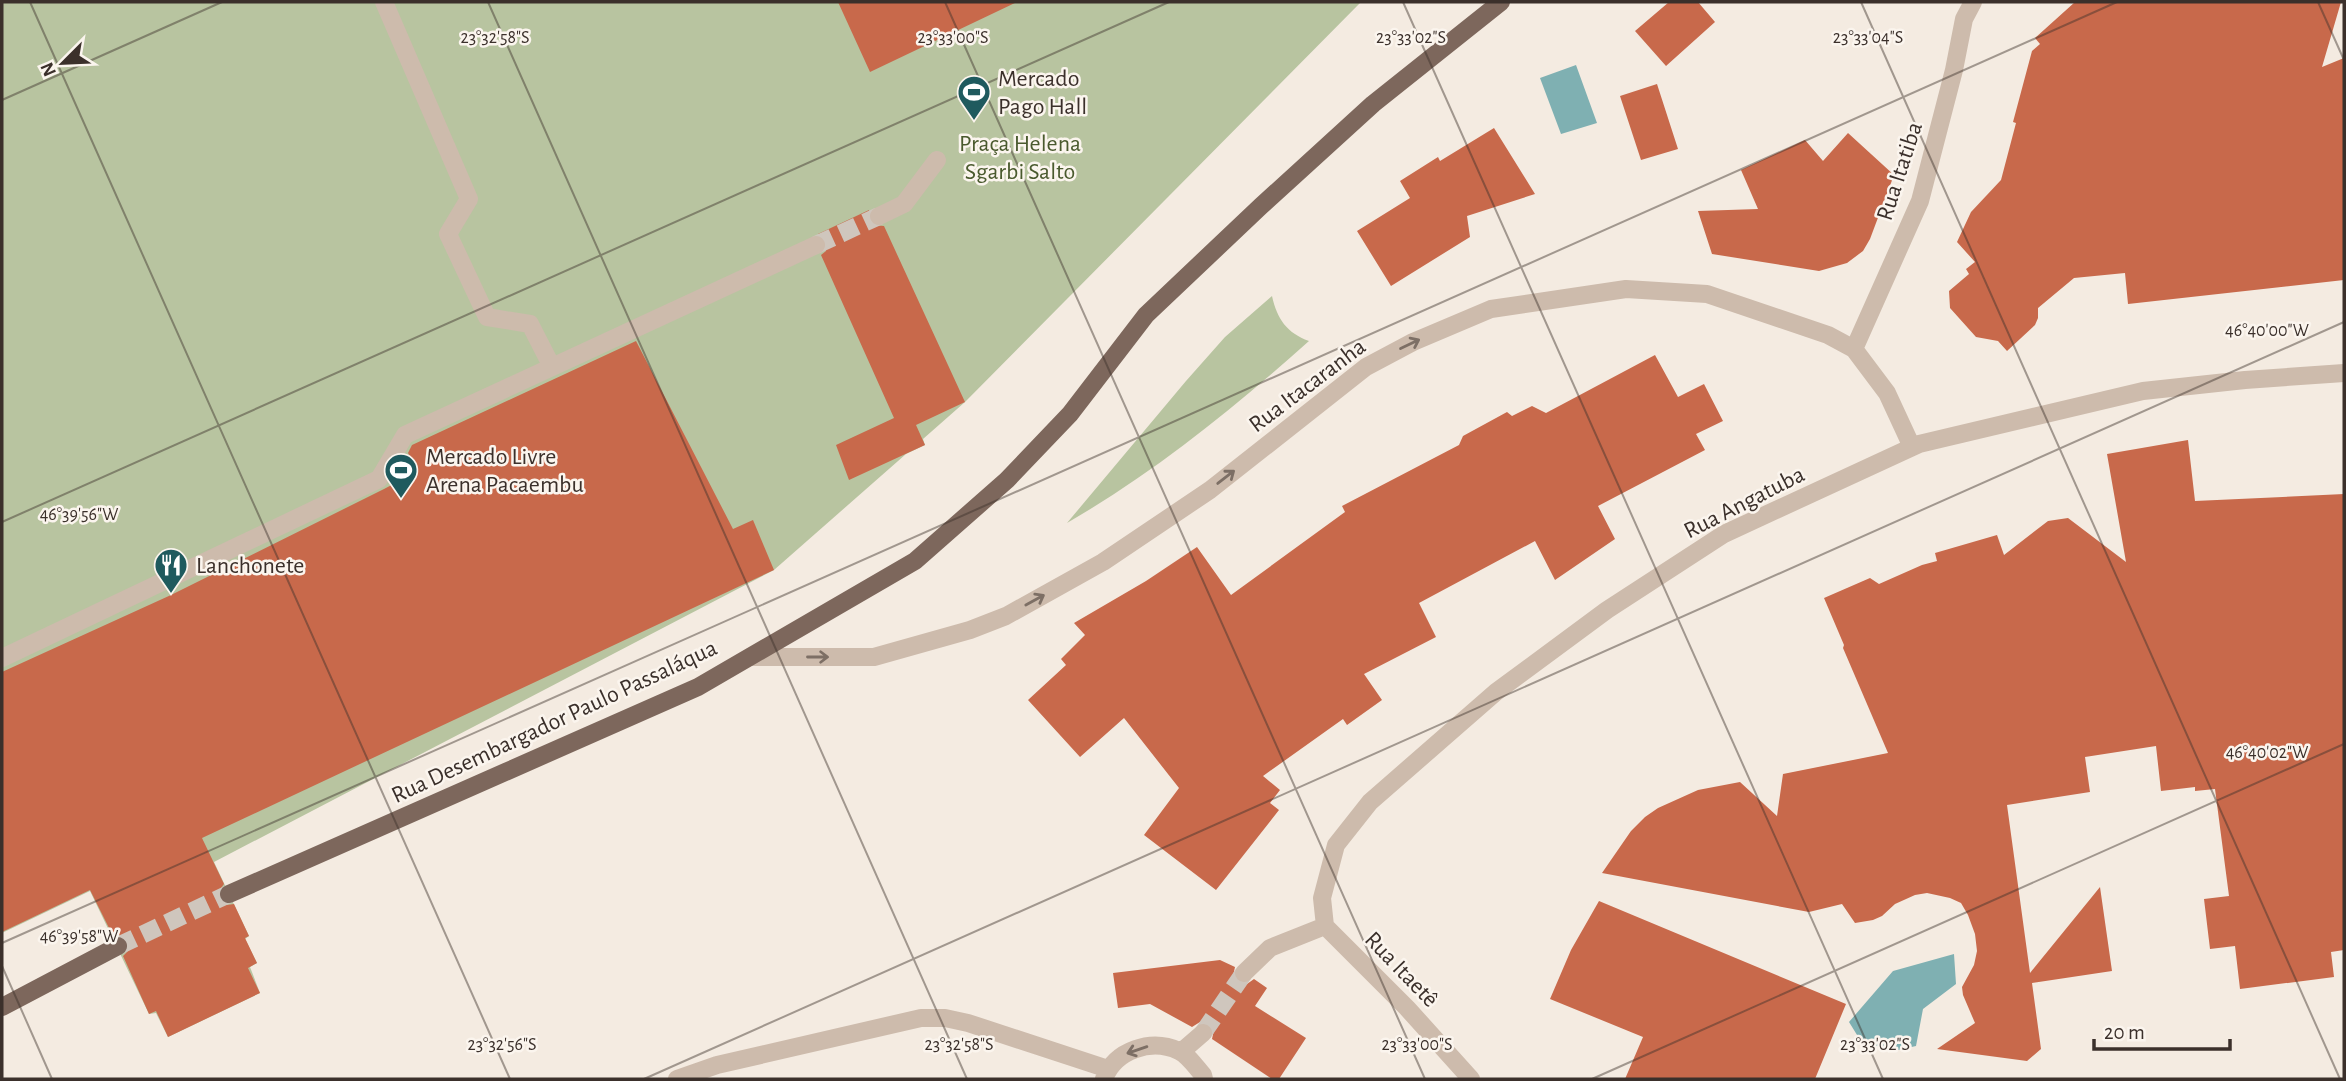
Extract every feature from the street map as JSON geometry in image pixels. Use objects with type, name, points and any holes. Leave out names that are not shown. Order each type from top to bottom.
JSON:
[{"type":"main road","name":"Rua Desembargador Paulo Passaláqua","points":[[229,894],[698,687],[915,561],[1007,480],[1070,414],[1146,315],[1373,104],[1501,2]]},
{"type":"main road","points":[[2,1007],[118,946]]},
{"type":"street","points":[[384,2],[469,199],[448,234],[453,246],[486,317],[530,324],[552,367]]},
{"type":"street","name":"Rua Itatiba","points":[[1854,349],[1920,201],[1954,70],[1964,19],[1973,2]]},
{"type":"street","points":[[879,216],[904,204],[937,160]]},
{"type":"street","points":[[2,658],[379,480],[405,435],[816,245]]},
{"type":"street","name":"Rua Itacaranha","points":[[750,657],[874,657],[970,630],[1006,615],[1103,562],[1210,490],[1366,367],[1413,342],[1491,309],[1626,289],[1707,293],[1828,335],[1854,349],[1887,393],[1912,447]]},
{"type":"street","name":"Rua Angatuba","points":[[1325,926],[1322,898],[1336,845],[1370,802],[1496,692],[1606,610],[1724,534],[1912,447],[2018,419],[2143,391],[2344,373]]},
{"type":"street","points":[[1244,973],[1270,948],[1325,926]]},
{"type":"street","name":"Rua Itaetê","points":[[1325,926],[1407,1008],[1471,1079]]},
{"type":"street","points":[[677,1079],[717,1065],[921,1018],[945,1018],[968,1023],[1106,1074],[1129,1051],[1155,1044],[1181,1052],[1204,1079]]},
{"type":"street","points":[[1181,1052],[1203,1033]]},
{"type":"green space","name":"Mercado Livre Arena Pacaembu","points":[[2,2],[1361,2],[965,402],[923,439],[925,445],[906,454],[774,570],[214,862],[249,936],[245,939],[257,963],[250,967],[260,993],[168,1037],[156,1013],[149,1014],[90,891],[2,933]]},
{"type":"green space","points":[[1272,296],[1284,324],[1309,341],[1252,391],[1162,461],[1067,523],[1225,337]]},
{"type":"water","points":[[1576,65],[1597,123],[1561,134],[1540,78]]},
{"type":"water","points":[[1954,954],[1956,984],[1923,1009],[1916,1046],[1898,1050],[1862,1043],[1849,1022],[1893,971]]},
{"type":"building","points":[[838,2],[1017,2],[870,72]]},
{"type":"building","points":[[1669,2],[1698,2],[1715,22],[1666,66],[1635,31]]},
{"type":"building","points":[[2075,2],[2341,2],[2322,67],[2344,58],[2344,280],[2128,304],[2125,273],[2074,278],[2038,308],[2035,325],[2007,351],[1998,341],[1976,337],[1950,308],[1949,291],[1969,274],[1966,269],[1975,262],[1957,242],[1971,212],[2001,180],[2032,51],[2040,44],[2035,38]]},
{"type":"building","points":[[1657,84],[1678,149],[1641,160],[1620,96]]},
{"type":"building","points":[[1494,128],[1535,194],[1467,216],[1470,237],[1391,286],[1357,231],[1410,198],[1400,181],[1438,157],[1440,161]]},
{"type":"building","points":[[1848,133],[1894,175],[1863,251],[1847,263],[1819,271],[1712,254],[1698,211],[1758,209],[1741,170],[1805,140],[1823,161]]},
{"type":"building","points":[[869,210],[872,225],[884,226],[965,402],[916,425],[925,445],[849,480],[836,445],[894,418],[821,255],[826,251],[827,241],[818,234]]},
{"type":"building","points":[[636,341],[733,529],[753,520],[774,570],[202,838],[224,884],[218,892],[219,899],[227,905],[234,904],[249,936],[245,938],[257,963],[248,968],[260,993],[168,1037],[156,1011],[149,1014],[123,956],[128,951],[128,940],[119,935],[113,936],[90,890],[2,932],[2,672],[171,595],[384,489],[418,471],[408,453],[412,445]]},
{"type":"building","points":[[1655,355],[1678,397],[1704,384],[1723,421],[1696,434],[1705,450],[1598,506],[1615,539],[1555,580],[1535,541],[1419,603],[1436,637],[1364,674],[1382,700],[1347,725],[1343,719],[1263,776],[1280,790],[1270,803],[1279,810],[1216,890],[1144,835],[1179,788],[1124,718],[1080,757],[1028,700],[1066,665],[1061,659],[1085,635],[1074,623],[1146,581],[1197,547],[1231,595],[1345,512],[1342,506],[1459,445],[1463,436],[1507,412],[1512,416],[1532,406],[1546,413]]},
{"type":"building","points":[[2188,440],[2195,501],[2344,494],[2344,950],[2331,952],[2334,977],[2240,989],[2235,946],[2210,949],[2204,899],[2229,896],[2215,789],[2195,791],[2195,787],[2161,791],[2156,746],[2085,757],[2090,792],[2007,805],[2030,973],[2100,887],[2112,971],[2032,983],[2041,1049],[2027,1061],[1937,1049],[1975,1023],[1962,987],[1974,965],[1977,951],[1975,934],[1961,903],[1950,898],[1927,893],[1915,895],[1895,904],[1882,916],[1855,923],[1842,904],[1809,912],[1602,873],[1631,831],[1645,817],[1658,808],[1698,790],[1740,782],[1777,816],[1783,774],[1888,753],[1824,598],[1870,578],[1879,584],[1937,561],[1935,553],[1997,535],[2004,555],[2048,521],[2068,518],[2126,562],[2107,454]]},
{"type":"building","points":[[1599,901],[1846,1004],[1815,1079],[1625,1079],[1643,1037],[1550,999],[1571,950]]},
{"type":"building","points":[[1220,960],[1235,967],[1233,976],[1240,984],[1247,984],[1254,979],[1267,988],[1255,1006],[1306,1038],[1279,1079],[1272,1079],[1212,1039],[1214,1030],[1207,1023],[1200,1022],[1192,1027],[1150,1004],[1118,1008],[1113,973]]},
{"type":"tunnel","points":[[816,245],[879,216]]},
{"type":"tunnel","points":[[118,946],[229,894]]},
{"type":"tunnel","points":[[1203,1033],[1244,973]]},
{"type":"place","name":"Mercado Pago Hall","points":[[974,122]]},
{"type":"place","name":"Mercado Livre Arena Pacaembu","points":[[401,500]]},
{"type":"place","name":"Lanchonete","points":[[171,595]]},
{"type":"park label","name":"Praça Helena Sgarbi Salto","points":[[1020,157]]}]
